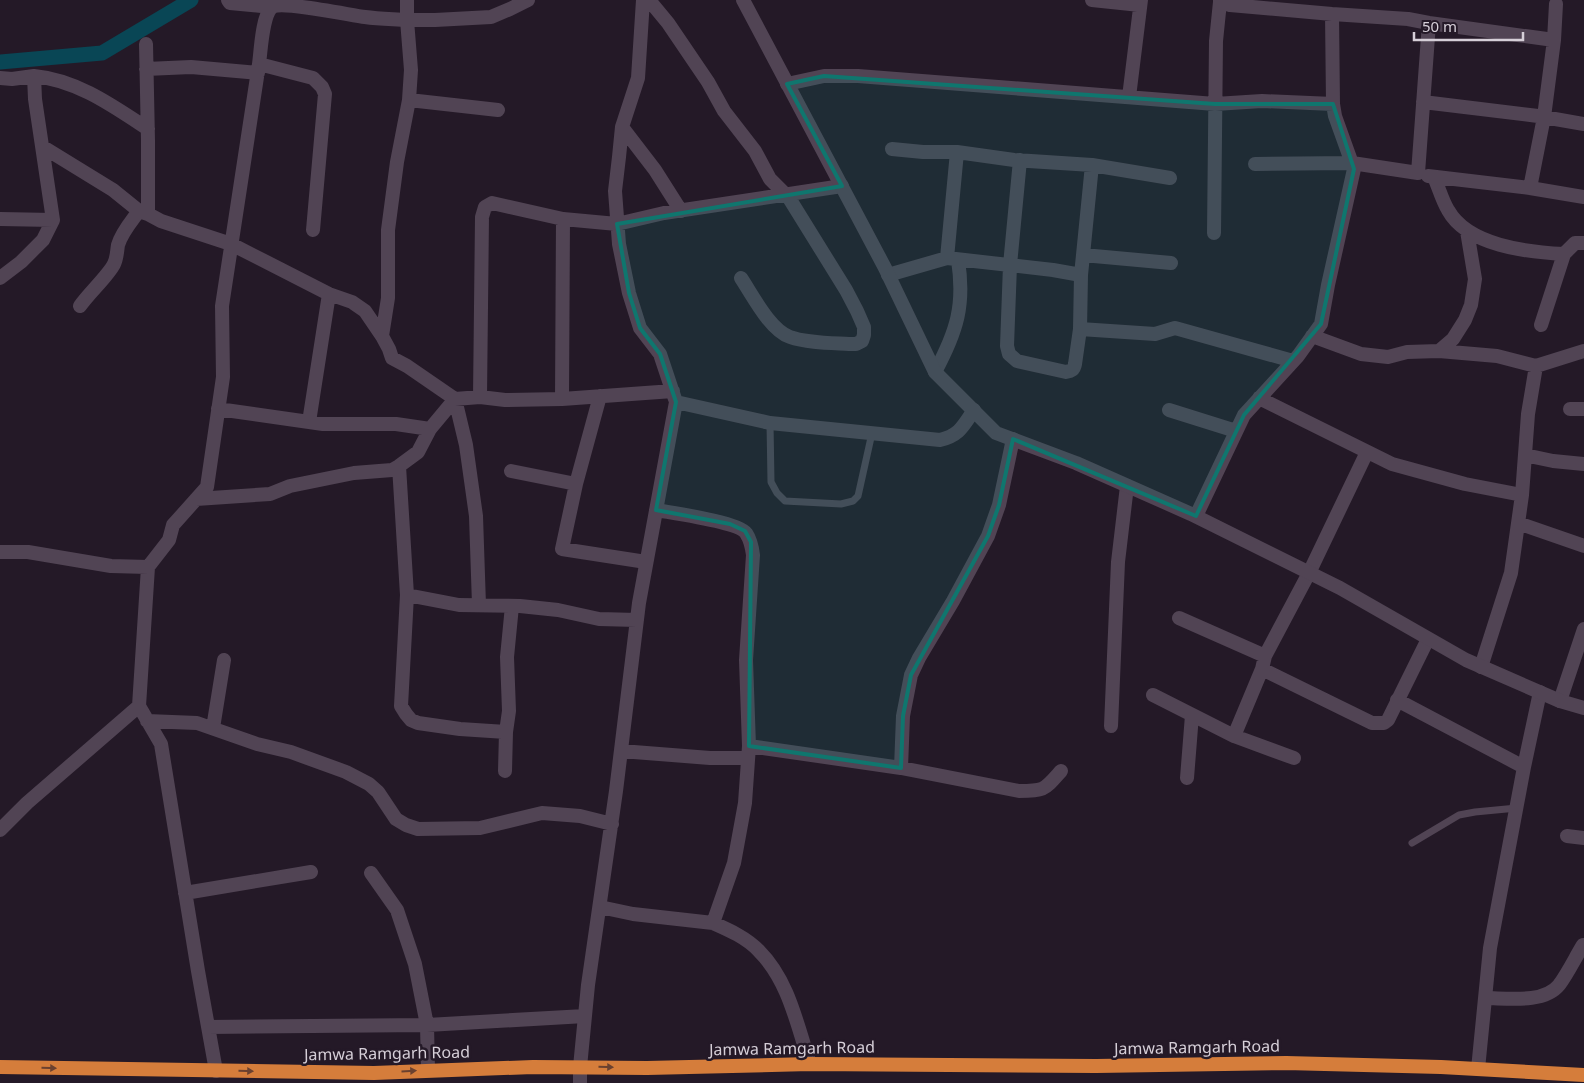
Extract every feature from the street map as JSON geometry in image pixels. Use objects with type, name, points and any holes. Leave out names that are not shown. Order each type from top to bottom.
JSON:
[{"type":"highway","name":"Jamwa Ramgarh Road","points":[[0,1067],[374,1073],[428,1070],[810,1064],[1096,1066],[1286,1063],[1441,1066],[1584,1075]]},
{"type":"street","points":[[228,0],[230,4],[271,7],[289,5],[364,17],[407,20],[491,17],[528,0]]},
{"type":"street","points":[[382,336],[388,298],[388,230],[397,162],[409,100],[411,70],[407,0]]},
{"type":"street","points":[[580,1083],[585,1016],[612,824],[636,620],[674,396],[660,354],[640,328],[629,293],[619,244],[615,191],[622,127],[638,78],[643,0]]},
{"type":"street","points":[[649,0],[668,23],[708,82],[724,111],[755,151],[770,179],[786,195],[846,290],[864,327],[862,341],[849,344],[802,340],[790,337],[778,330],[769,320],[741,278]]},
{"type":"street","points":[[743,0],[842,186],[936,372],[996,433],[1076,464],[1196,516],[1340,588],[1466,660],[1560,701],[1584,708]]},
{"type":"street","points":[[1092,0],[1141,2],[1129,97]]},
{"type":"street","points":[[1214,233],[1216,41],[1220,1],[1230,4],[1332,14],[1408,19],[1429,24],[1554,40]]},
{"type":"street","points":[[1530,188],[1544,117],[1554,40],[1556,4]]},
{"type":"street","points":[[216,1071],[160,744],[139,706],[148,567],[169,540],[173,525],[207,488],[223,378],[222,306],[266,16],[271,7]]},
{"type":"street","points":[[1196,516],[1244,415],[1293,361],[1321,324],[1354,169],[1335,116],[1333,104],[1332,14]]},
{"type":"street","points":[[1418,173],[1429,24]]},
{"type":"street","points":[[80,306],[111,269],[115,262],[118,244],[123,233],[143,213],[148,129],[146,44]]},
{"type":"street","points":[[146,69],[191,67],[259,69],[314,78],[325,94],[313,230]]},
{"type":"street","points":[[0,278],[21,262],[43,240],[53,220],[35,99],[34,76]]},
{"type":"street","points":[[787,84],[824,76],[858,76],[1215,104],[1262,101],[1333,104]]},
{"type":"street","points":[[0,78],[47,77],[70,84],[108,103],[148,129]]},
{"type":"street","points":[[409,100],[498,110]]},
{"type":"street","points":[[1423,102],[1544,117],[1584,124]]},
{"type":"street","points":[[622,127],[655,170],[681,211]]},
{"type":"street","points":[[43,147],[113,190],[143,213],[161,221],[231,244],[329,294],[352,302],[365,311],[390,349],[392,358],[455,399],[480,397],[505,400],[600,396],[674,396],[770,423],[940,440],[956,434],[974,410]]},
{"type":"street","points":[[892,150],[957,152],[1020,160],[1092,165],[1170,178]]},
{"type":"street","points":[[936,372],[956,327],[960,307],[961,282],[953,259],[957,152]]},
{"type":"street","points":[[1020,160],[1010,265],[1007,346],[1009,354],[1017,361],[1066,372],[1074,368],[1080,329],[1081,275],[1092,165]]},
{"type":"street","points":[[1254,164],[1352,163],[1434,177],[1530,188],[1584,197]]},
{"type":"street","points":[[1434,177],[1448,211],[1467,231],[1502,246],[1540,253],[1564,254]]},
{"type":"street","points":[[480,397],[482,217],[486,207],[492,203],[563,219],[618,224],[664,213],[842,186]]},
{"type":"street","points":[[0,219],[53,220]]},
{"type":"street","points":[[562,399],[563,219]]},
{"type":"street","points":[[1439,351],[1453,339],[1465,320],[1471,305],[1475,279],[1467,231]]},
{"type":"street","points":[[1541,325],[1564,254],[1575,243],[1584,243]]},
{"type":"street","points":[[1083,255],[1171,264]]},
{"type":"street","points":[[888,275],[953,259],[1081,275]]},
{"type":"street","points":[[308,422],[329,294]]},
{"type":"street","points":[[1080,329],[1155,334],[1175,328],[1293,361]]},
{"type":"street","points":[[1312,336],[1360,354],[1388,357],[1407,352],[1439,351],[1497,356],[1536,366],[1584,351]]},
{"type":"street","points":[[1481,667],[1510,573],[1522,495],[1528,414],[1536,366]]},
{"type":"street","points":[[600,396],[576,484],[562,549],[646,562]]},
{"type":"street","points":[[1259,398],[1392,464],[1465,484],[1522,495]]},
{"type":"street","points":[[196,499],[270,494],[290,486],[354,473],[392,470],[418,452],[430,429],[455,399]]},
{"type":"street","points":[[455,399],[466,445],[476,516],[479,605]]},
{"type":"street","points":[[218,409],[323,424],[396,424],[430,429]]},
{"type":"street","points":[[1168,410],[1236,431]]},
{"type":"street","points":[[902,768],[902,716],[911,675],[988,536],[999,505],[1013,439]]},
{"type":"street","points":[[1234,736],[1264,662],[1310,573],[1367,452]]},
{"type":"street","points":[[1525,455],[1553,462],[1584,464]]},
{"type":"street","points":[[399,466],[407,596],[402,706],[411,720],[418,723],[460,729],[506,732]]},
{"type":"street","points":[[511,471],[576,484]]},
{"type":"street","points":[[1110,726],[1118,562],[1127,486]]},
{"type":"street","points":[[656,510],[730,524],[745,531],[754,555],[746,660],[748,752],[745,804],[734,863],[713,923]]},
{"type":"street","points":[[1518,523],[1584,546]]},
{"type":"street","points":[[0,552],[28,552],[111,566],[148,567]]},
{"type":"street","points":[[407,596],[460,605],[512,606],[558,610],[599,619],[636,620]]},
{"type":"street","points":[[505,771],[506,732],[509,711],[508,657],[512,606]]},
{"type":"street","points":[[1179,618],[1264,662],[1372,723],[1384,723],[1388,720],[1428,639]]},
{"type":"street","points":[[1560,701],[1584,629]]},
{"type":"street","points":[[212,728],[224,660]]},
{"type":"street","points":[[1478,1069],[1490,948],[1540,692]]},
{"type":"street","points":[[1154,696],[1234,736],[1294,758]]},
{"type":"street","points":[[1397,700],[1524,767]]},
{"type":"street","points":[[0,830],[28,803],[139,706]]},
{"type":"street","points":[[1187,778],[1192,715]]},
{"type":"street","points":[[147,721],[197,723],[257,744],[291,752],[346,772],[369,784],[378,792],[396,819],[418,829],[480,828],[542,813],[561,813],[612,824]]},
{"type":"street","points":[[621,751],[710,758],[748,752],[902,768],[1019,791],[1044,789],[1061,771]]},
{"type":"street","points":[[1567,836],[1584,838]]},
{"type":"street","points":[[185,893],[311,872]]},
{"type":"street","points":[[371,873],[397,910],[415,964],[427,1025],[428,1070]]},
{"type":"street","points":[[600,907],[634,914],[713,923],[733,932],[758,950],[776,970],[786,991],[810,1064]]},
{"type":"street","points":[[1485,998],[1538,998],[1548,994],[1558,987],[1584,945]]},
{"type":"street","points":[[208,1027],[427,1025],[585,1016]]},
{"type":"lane","points":[[770,423],[771,482],[777,493],[786,501],[841,504],[853,501],[858,496],[872,433]]},
{"type":"lane","points":[[1412,842],[1460,815],[1517,808]]},
{"type":"highlighted area","points":[[824,76],[1215,104],[1333,104],[1354,169],[1321,324],[1244,415],[1196,516],[1013,439],[999,505],[988,536],[911,675],[903,716],[901,768],[749,746],[751,542],[745,531],[730,524],[656,510],[676,402],[660,354],[640,328],[629,293],[617,224],[842,186],[787,84]]},
{"type":"waterway","points":[[0,62],[102,53],[191,0]]}]
